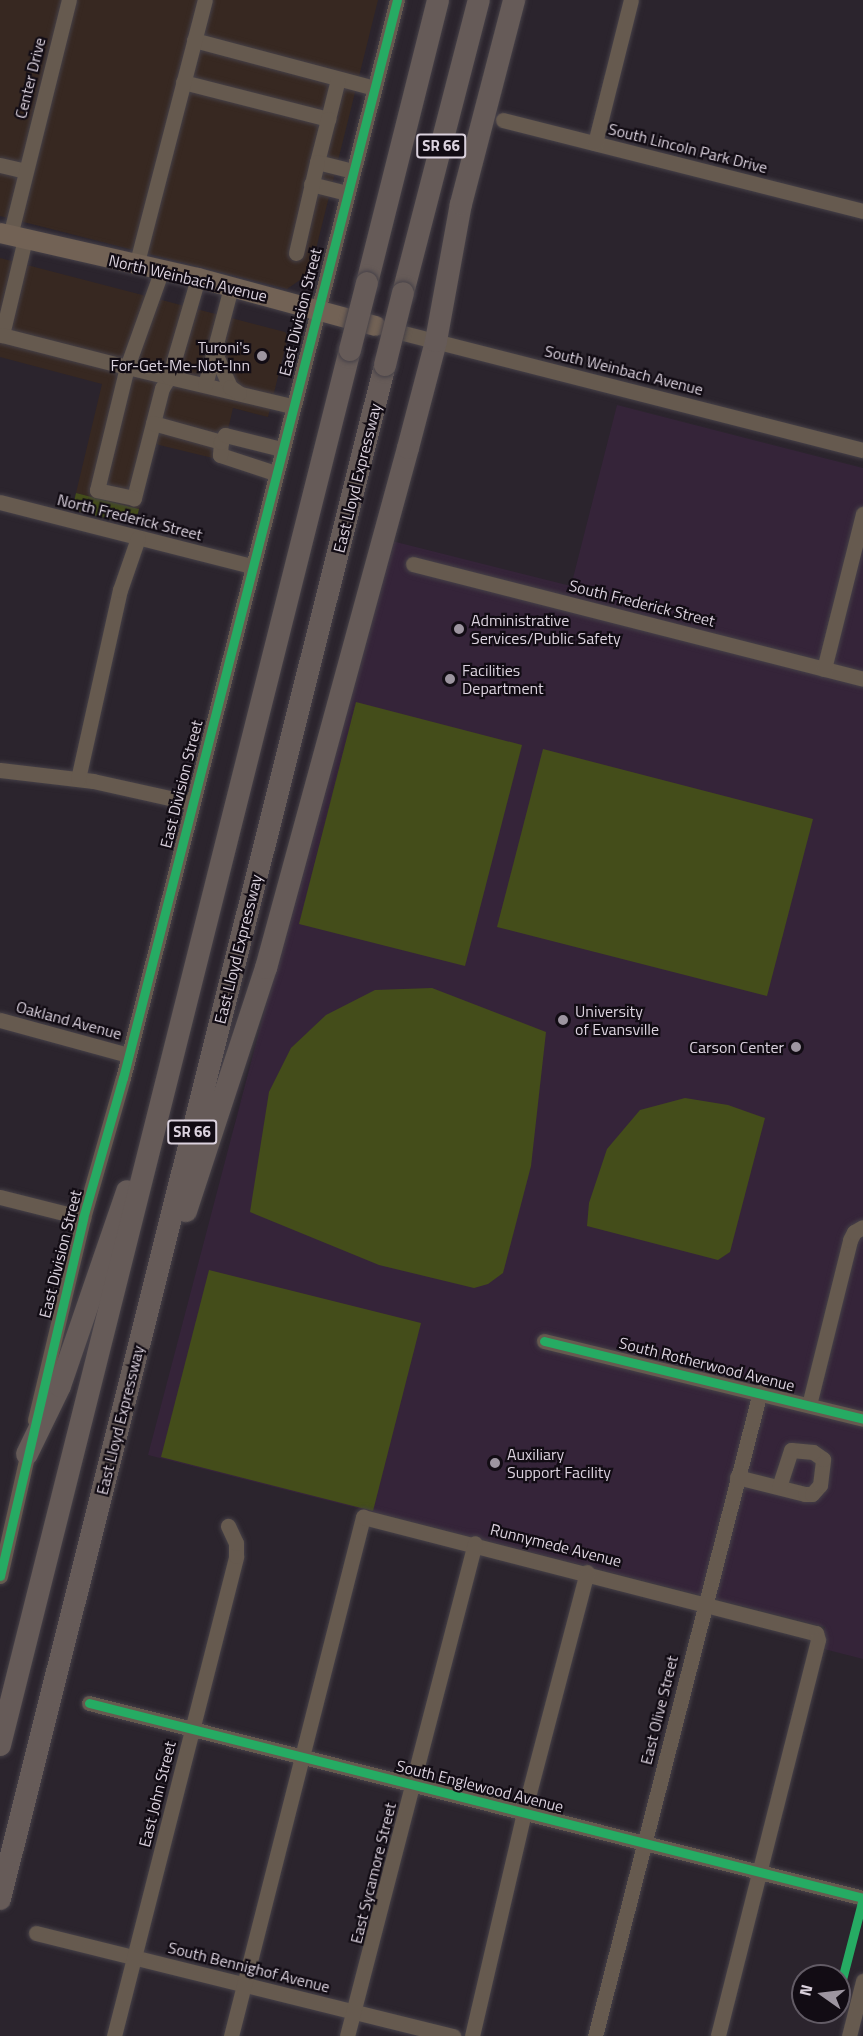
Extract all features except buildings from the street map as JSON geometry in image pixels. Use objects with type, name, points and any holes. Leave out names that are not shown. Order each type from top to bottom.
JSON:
[{"type":"highway","name":"SR 66","points":[[0,1745],[438,0]]},
{"type":"highway","name":"East Lloyd Expressway","points":[[0,1899],[403,293],[479,0]]},
{"type":"highway","points":[[143,1328],[202,1164],[266,968],[436,341],[461,204],[514,0]]},
{"type":"highway","points":[[27,1454],[60,1386],[110,1234],[159,1112]]},
{"type":"main road","name":"North Weinbach Avenue","points":[[12,236],[160,272],[231,286],[376,326]]},
{"type":"street","name":"Center Drive","points":[[1,335],[12,236],[25,171],[69,0]]},
{"type":"street","points":[[136,266],[205,0]]},
{"type":"street","name":"East Division Street","points":[[0,1575],[2,1555],[83,1218],[128,1055],[316,309],[397,0]]},
{"type":"street","points":[[594,143],[631,0]]},
{"type":"street","points":[[194,40],[374,88]]},
{"type":"street","points":[[296,253],[338,79]]},
{"type":"street","points":[[183,82],[328,118]]},
{"type":"street","name":"South Lincoln Park Drive","points":[[503,120],[863,211]]},
{"type":"street","points":[[317,162],[352,171]]},
{"type":"street","points":[[0,165],[25,171]]},
{"type":"street","points":[[312,184],[346,193]]},
{"type":"street","points":[[160,272],[127,367],[97,490],[134,498],[153,423],[198,278]]},
{"type":"street","points":[[205,385],[231,286]]},
{"type":"street","name":"South Weinbach Avenue","points":[[376,326],[863,450]]},
{"type":"street","points":[[1,335],[292,406]]},
{"type":"street","points":[[214,351],[230,387],[241,394]]},
{"type":"street","points":[[153,423],[221,442]]},
{"type":"street","points":[[275,473],[220,455],[221,442],[225,435],[281,449]]},
{"type":"street","name":"North Frederick Street","points":[[0,502],[252,566]]},
{"type":"street","points":[[824,669],[863,514]]},
{"type":"street","points":[[78,778],[120,591],[138,538]]},
{"type":"street","name":"South Frederick Street","points":[[413,564],[863,679]]},
{"type":"street","points":[[0,770],[78,778],[192,803]]},
{"type":"street","name":"Oakland Avenue","points":[[0,1020],[128,1055]]},
{"type":"street","points":[[0,1197],[83,1218]]},
{"type":"street","points":[[809,1405],[850,1240],[854,1232],[863,1227]]},
{"type":"street","name":"South Rotherwood Avenue","points":[[544,1341],[863,1419]]},
{"type":"street","name":"East Olive Street","points":[[595,2036],[760,1392]]},
{"type":"street","points":[[737,1477],[779,1487]]},
{"type":"street","name":"Runnymede Avenue","points":[[303,1757],[363,1517],[475,1543],[810,1630],[818,1640],[761,1873]]},
{"type":"street","name":"East John Street","points":[[114,2036],[236,1556],[236,1543],[228,1526]]},
{"type":"street","name":"East Sycamore Street","points":[[347,2036],[475,1543]]},
{"type":"street","points":[[472,2036],[524,1812],[587,1572]]},
{"type":"street","name":"South Englewood Avenue","points":[[88,1703],[411,1785],[645,1841],[863,1898]]},
{"type":"street","points":[[231,2036],[303,1757]]},
{"type":"street","points":[[718,2036],[761,1873]]},
{"type":"street","name":"South Bennighof Avenue","points":[[36,1933],[453,2036]]},
{"type":"street","points":[[849,2036],[863,1981]]},
{"type":"shaded area","points":[[0,0],[378,0],[310,273],[287,289],[0,216]]},
{"type":"shaded area","points":[[0,258],[285,332],[288,336],[268,417],[233,408],[221,460],[155,444],[139,509],[76,493],[102,384],[0,357]]},
{"type":"shaded area","name":"University of Evansville","points":[[617,405],[863,468],[863,1659],[820,1648],[825,1627],[148,1455],[388,540],[571,586]]},
{"type":"green space","points":[[76,493],[139,509],[135,525],[72,510]]},
{"type":"green space","points":[[356,702],[522,745],[465,966],[299,924]]},
{"type":"green space","points":[[543,749],[813,819],[767,996],[497,927]]},
{"type":"green space","points":[[432,988],[546,1032],[531,1166],[503,1273],[488,1284],[474,1288],[379,1265],[250,1212],[269,1092],[291,1048],[326,1015],[375,990]]},
{"type":"green space","points":[[685,1098],[728,1105],[765,1118],[730,1252],[718,1260],[587,1226],[589,1203],[607,1149],[640,1110]]},
{"type":"green space","points":[[209,1270],[421,1323],[373,1511],[161,1457]]},
{"type":"cycle path","points":[[0,1576],[83,1218],[123,1078],[397,0]]},
{"type":"cycle path","points":[[544,1341],[863,1419]]},
{"type":"cycle path","points":[[89,1703],[863,1898]]},
{"type":"cycle path","points":[[846,1964],[863,1898]]},
{"type":"place","name":"Turoni's For-Get-Me-Not-Inn","points":[[262,356]]},
{"type":"place","name":"Administrative Services/Public Safety","points":[[459,629]]},
{"type":"place","name":"Facilities Department","points":[[450,679]]},
{"type":"place","name":"University of Evansville","points":[[563,1020]]},
{"type":"place","name":"Carson Center","points":[[796,1047]]},
{"type":"place","name":"Auxiliary Support Facility","points":[[495,1463]]}]
